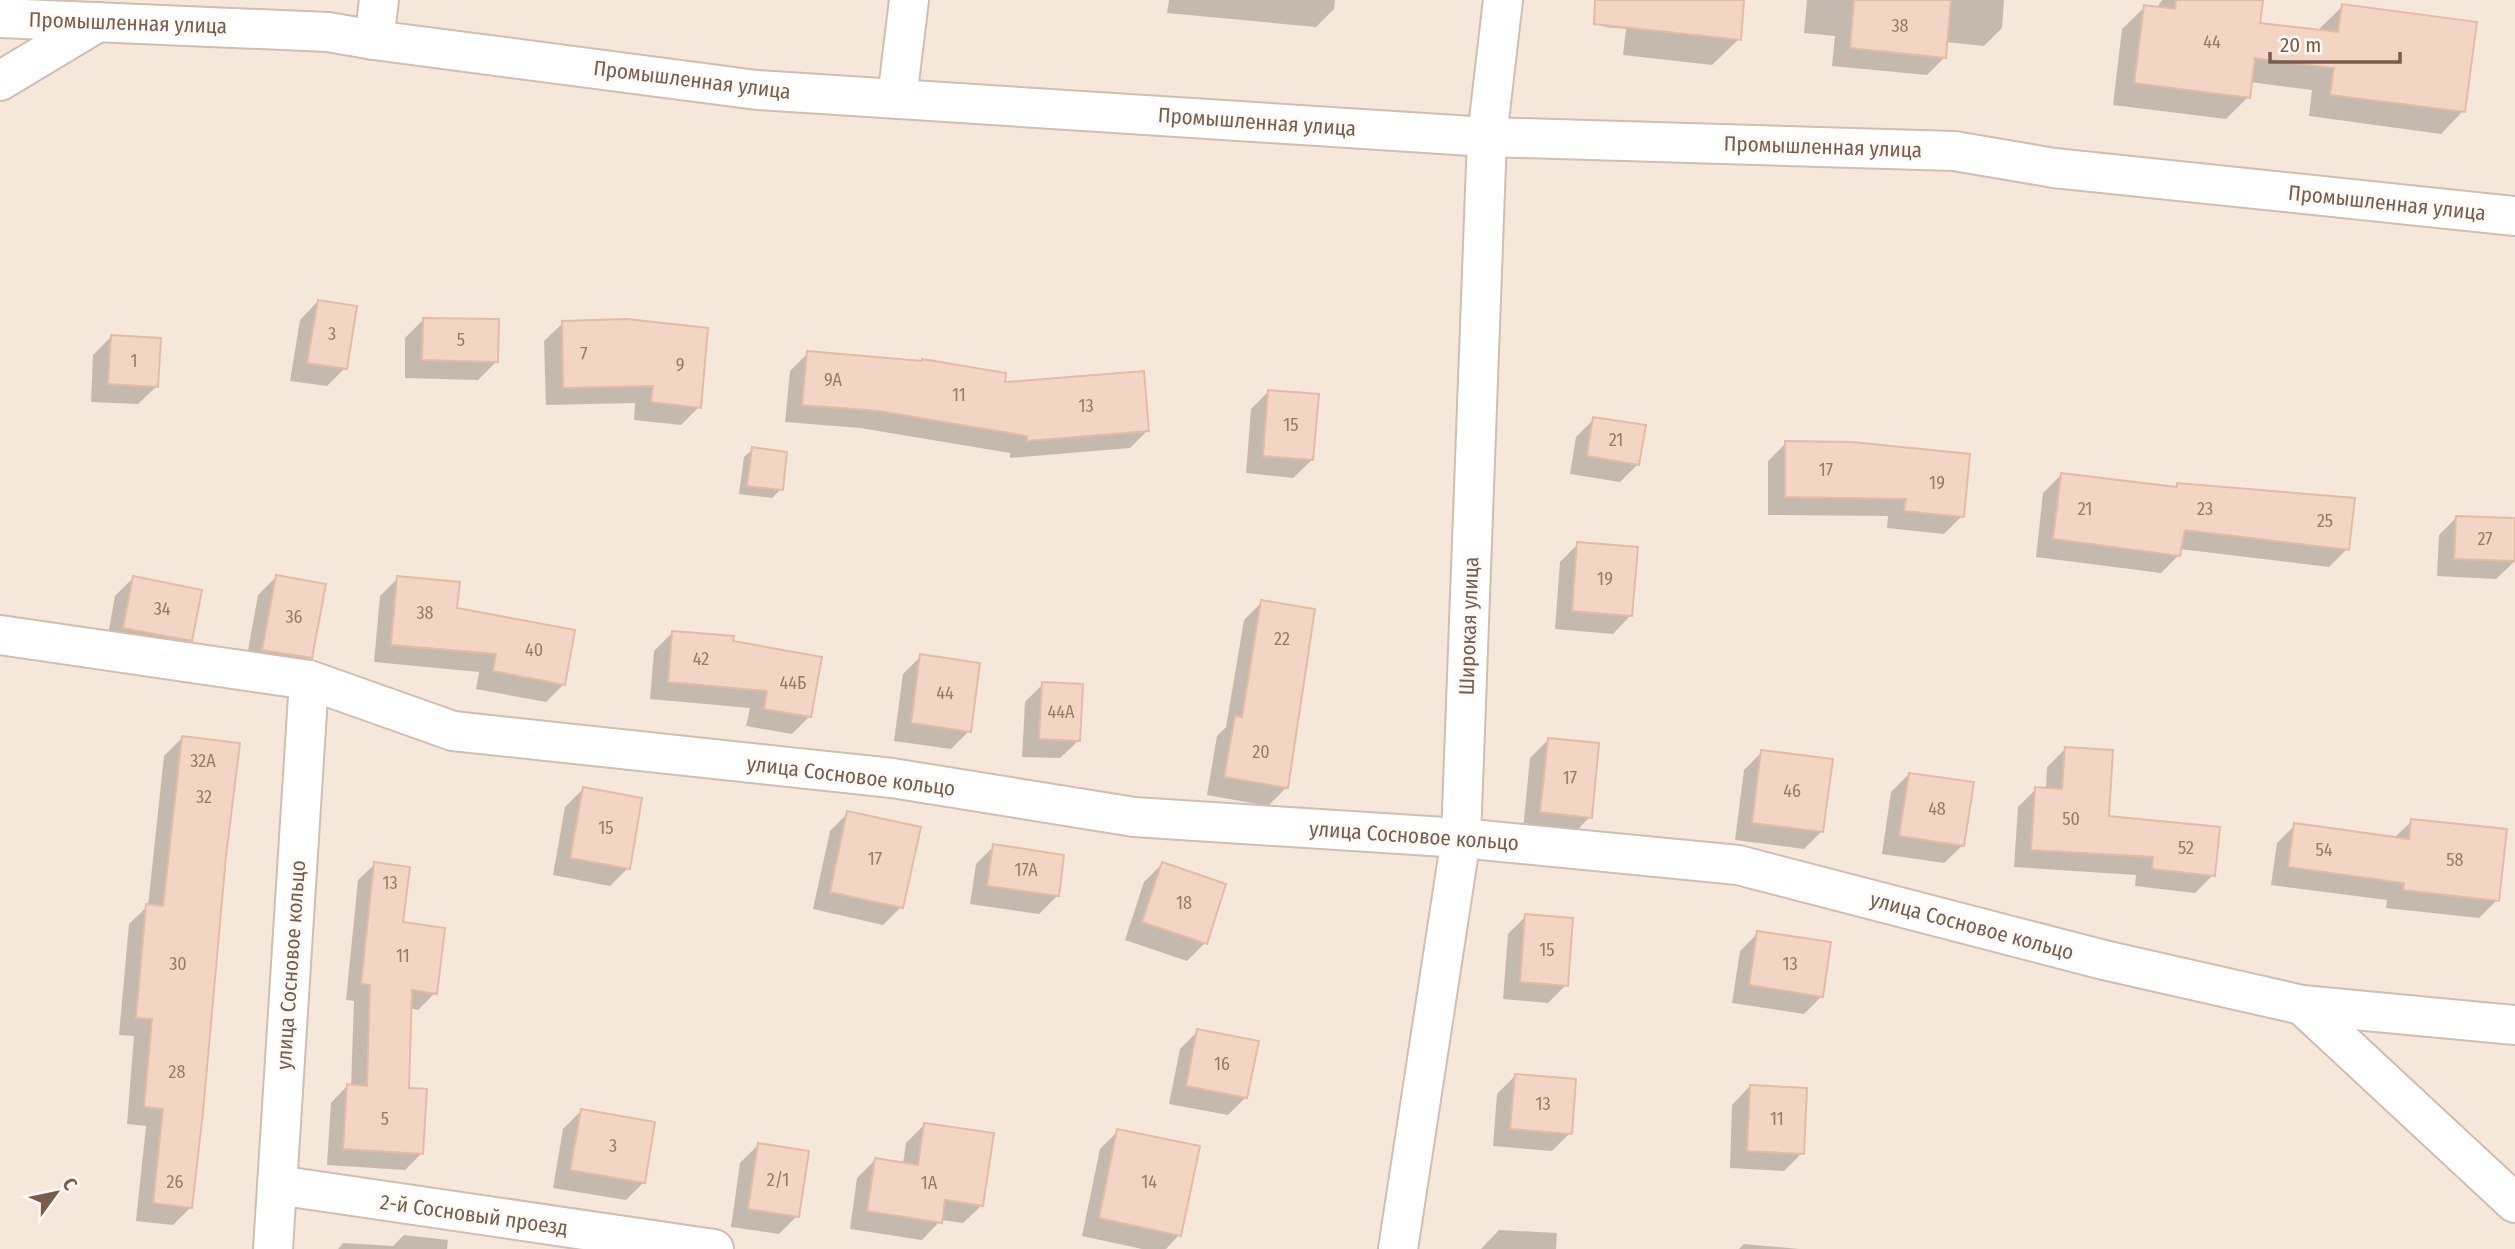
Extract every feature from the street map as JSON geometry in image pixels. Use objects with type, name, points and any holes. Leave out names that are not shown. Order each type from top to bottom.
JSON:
[{"type":"street","points":[[373,40],[380,0]]},
{"type":"street","points":[[897,99],[909,0]]},
{"type":"street","name":"Широкая улица","points":[[1398,1249],[1461,838],[1488,137],[1503,0]]},
{"type":"street","name":"Промышленная улица","points":[[0,18],[328,32],[757,90],[1488,137],[1954,151],[2054,168],[2515,216]]},
{"type":"street","points":[[0,81],[98,22]]},
{"type":"street","name":"улица Сосновое кольцо","points":[[0,635],[309,680],[453,731],[892,778],[1135,817],[1461,838],[1738,865],[2104,960],[2302,1005],[2515,1025]]},
{"type":"street","name":"улица Сосновое кольцо","points":[[273,1249],[309,680]]},
{"type":"street","points":[[2302,1005],[2515,1203]]},
{"type":"street","name":"2-й Сосновый проезд","points":[[276,1185],[714,1249]]},
{"type":"shaded area","points":[[0,0],[2515,0],[2515,1249],[0,1249]]},
{"type":"building","points":[[1595,0],[1744,0],[1741,40],[1594,24]]},
{"type":"building","points":[[1854,0],[1951,0],[1946,58],[1850,48]]},
{"type":"building","points":[[2176,0],[2263,0],[2260,23],[2338,32],[2342,4],[2477,22],[2465,112],[2330,95],[2334,68],[2255,58],[2250,98],[2134,83],[2144,5],[2175,9]]},
{"type":"building","points":[[318,300],[357,306],[347,369],[307,363]]},
{"type":"building","points":[[423,318],[499,319],[498,362],[422,360]]},
{"type":"building","points":[[627,319],[708,328],[701,408],[651,402],[653,386],[563,388],[562,321]]},
{"type":"building","points":[[111,335],[161,338],[158,387],[108,384]]},
{"type":"building","points":[[807,351],[922,359],[1006,373],[1005,382],[1144,371],[1149,431],[1027,441],[1027,436],[879,411],[802,405]]},
{"type":"building","points":[[1268,390],[1319,394],[1313,460],[1263,456]]},
{"type":"building","points":[[1593,417],[1646,425],[1639,465],[1587,456]]},
{"type":"building","points":[[1785,441],[1852,442],[1970,454],[1964,517],[1904,511],[1906,499],[1785,497]]},
{"type":"building","points":[[752,447],[787,452],[783,490],[747,486]]},
{"type":"building","points":[[2061,473],[2177,487],[2177,483],[2355,498],[2349,550],[2185,530],[2180,556],[2053,539]]},
{"type":"building","points":[[2456,516],[2515,518],[2515,561],[2454,559]]},
{"type":"building","points":[[1577,542],[1638,547],[1632,616],[1572,611]]},
{"type":"building","points":[[276,575],[326,584],[312,658],[262,650]]},
{"type":"building","points":[[133,576],[202,590],[192,641],[123,628]]},
{"type":"building","points":[[397,576],[460,582],[457,608],[575,630],[565,685],[493,671],[496,654],[391,645]]},
{"type":"building","points":[[1261,600],[1315,609],[1288,788],[1224,777],[1235,716],[1242,717]]},
{"type":"building","points":[[672,631],[734,636],[733,641],[822,657],[811,717],[764,709],[767,691],[668,682]]},
{"type":"building","points":[[920,654],[980,663],[971,732],[911,723]]},
{"type":"building","points":[[1042,682],[1083,684],[1080,741],[1039,739]]},
{"type":"building","points":[[182,736],[240,743],[226,856],[192,1208],[153,1203],[163,1109],[144,1107],[152,1019],[136,1018],[146,904],[163,906]]},
{"type":"building","points":[[1548,738],[1599,743],[1592,818],[1540,812]]},
{"type":"building","points":[[2065,747],[2113,750],[2109,816],[2220,827],[2215,876],[2152,869],[2153,857],[2031,850],[2035,787],[2062,789]]},
{"type":"building","points":[[1761,750],[1833,759],[1823,832],[1752,823]]},
{"type":"building","points":[[1909,773],[1974,782],[1964,846],[1899,836]]},
{"type":"building","points":[[583,787],[642,798],[630,869],[570,858]]},
{"type":"building","points":[[847,811],[921,827],[903,908],[830,892]]},
{"type":"building","points":[[2411,819],[2507,829],[2499,901],[2403,890],[2404,883],[2288,867],[2294,823],[2409,839]]},
{"type":"building","points":[[993,844],[1064,855],[1059,896],[987,886]]},
{"type":"building","points":[[374,862],[410,867],[403,922],[445,928],[437,994],[412,990],[409,1088],[427,1089],[423,1154],[343,1149],[347,1084],[367,1086],[370,985],[361,984]]},
{"type":"building","points":[[1162,862],[1226,884],[1207,944],[1142,922]]},
{"type":"building","points":[[1525,914],[1573,918],[1568,986],[1520,982]]},
{"type":"building","points":[[1757,931],[1831,942],[1823,997],[1749,985]]},
{"type":"building","points":[[1197,1029],[1259,1041],[1247,1098],[1186,1086]]},
{"type":"building","points":[[1515,1074],[1576,1079],[1572,1134],[1510,1129]]},
{"type":"building","points":[[1750,1085],[1807,1088],[1804,1154],[1747,1151]]},
{"type":"building","points":[[581,1109],[655,1122],[645,1183],[570,1170]]},
{"type":"building","points":[[924,1123],[994,1133],[983,1206],[945,1200],[942,1223],[867,1211],[875,1158],[918,1165]]},
{"type":"building","points":[[1117,1129],[1200,1146],[1181,1236],[1099,1218]]},
{"type":"building","points":[[758,1143],[809,1151],[799,1217],[748,1209]]}]
